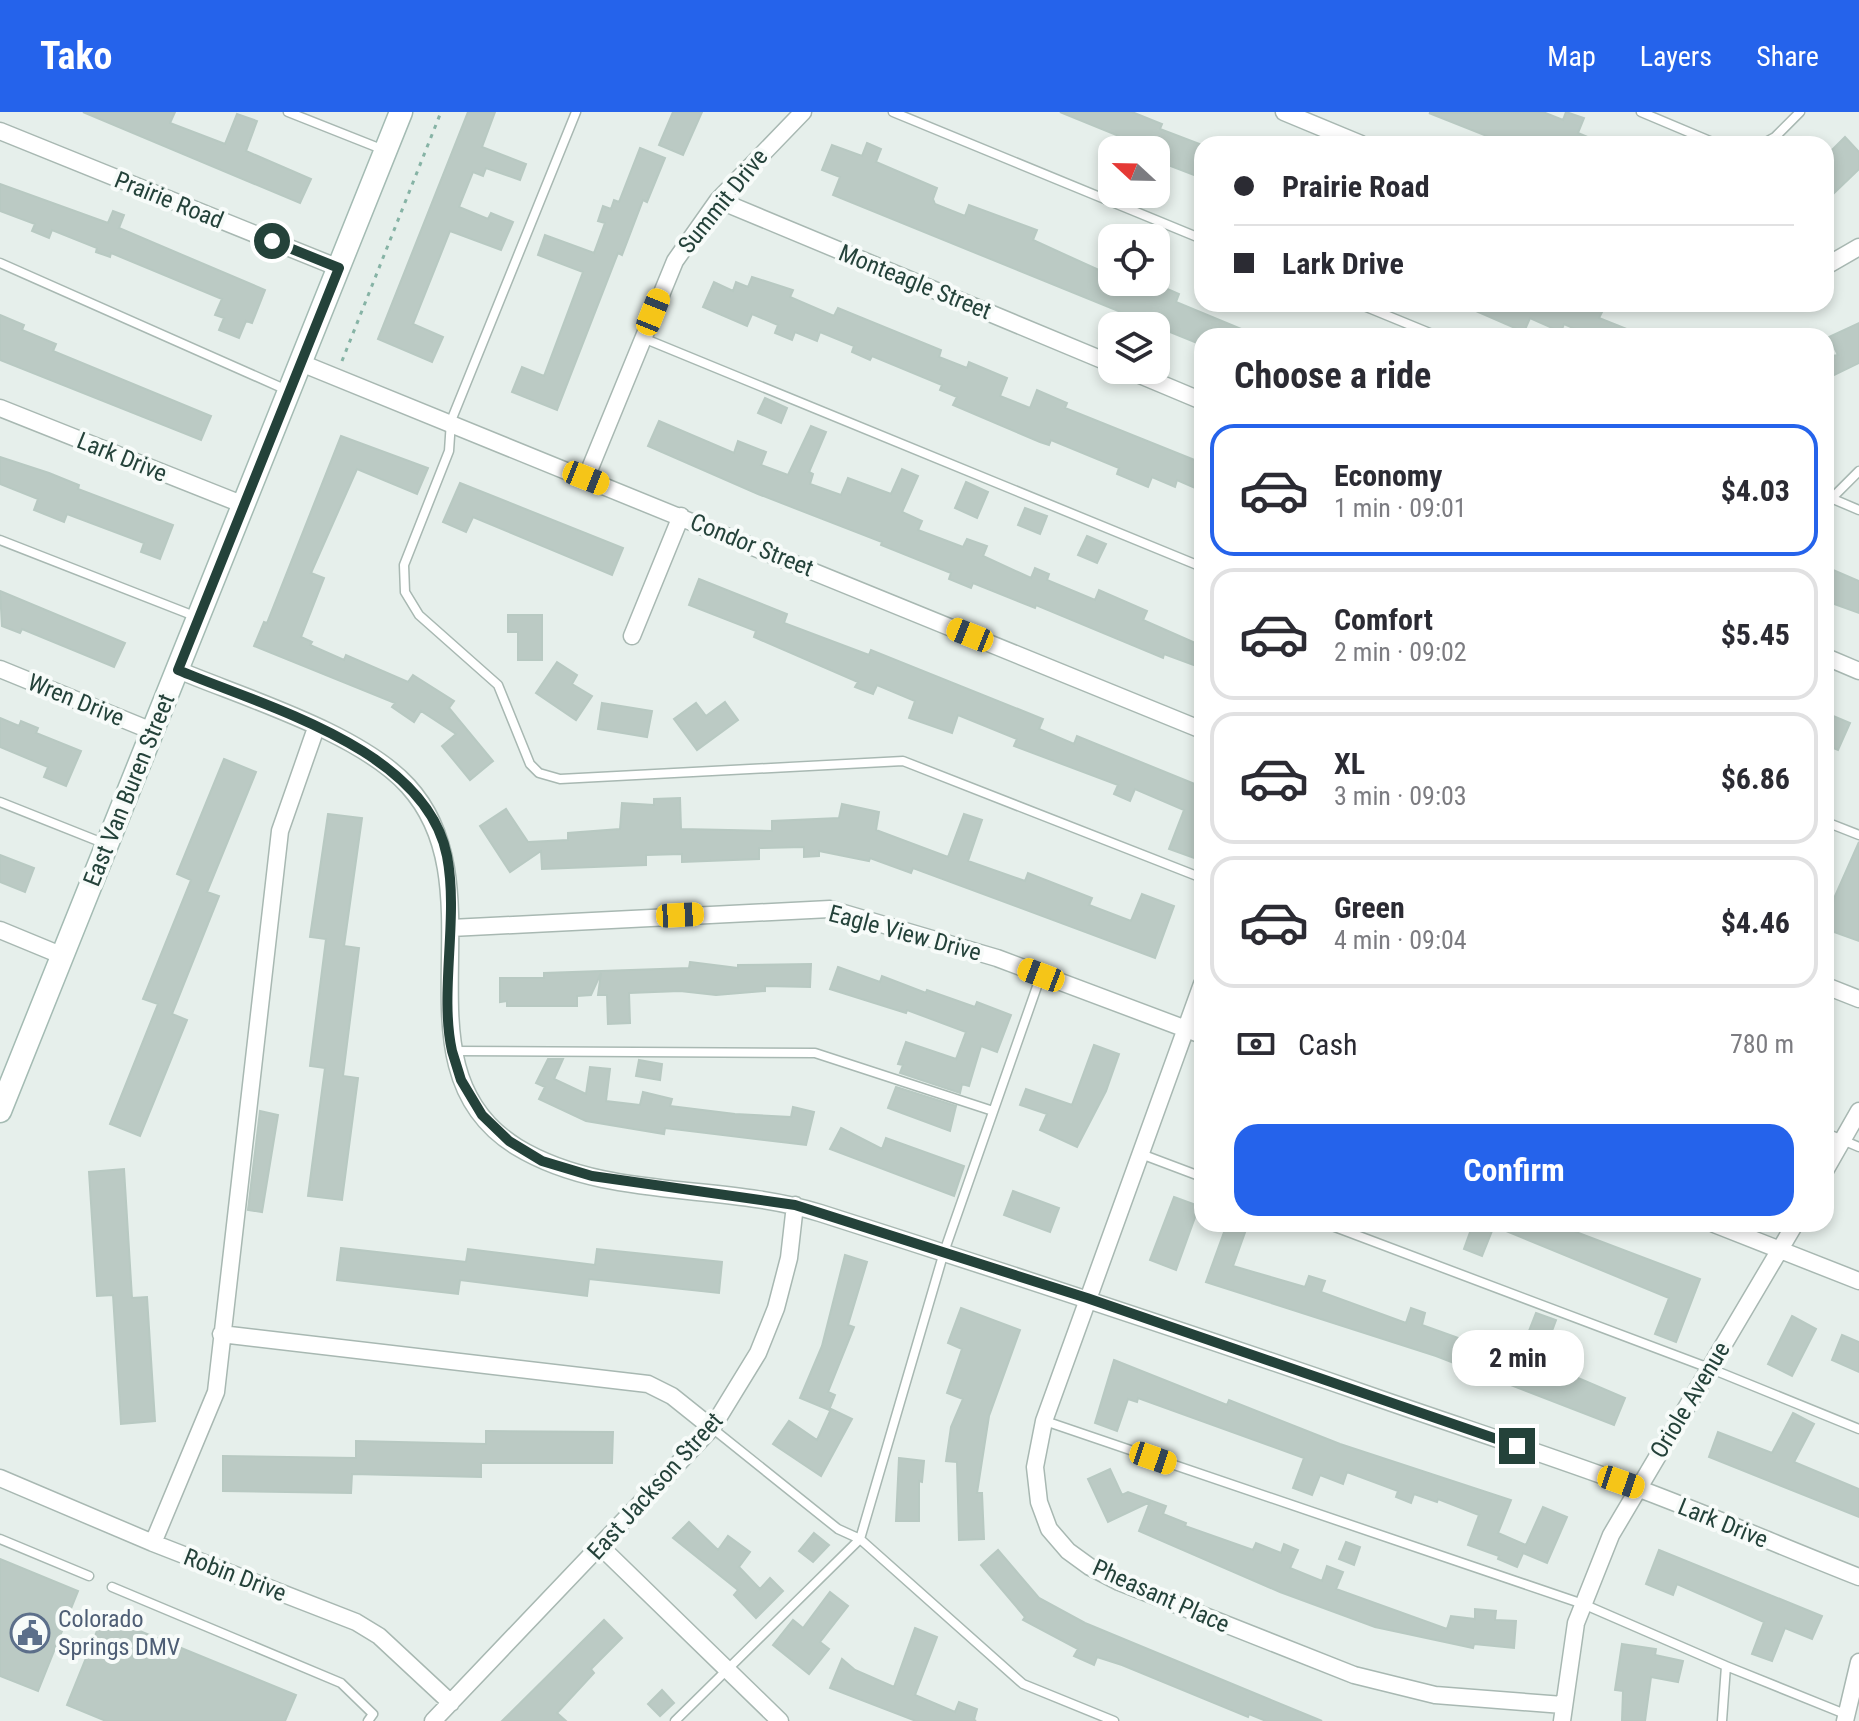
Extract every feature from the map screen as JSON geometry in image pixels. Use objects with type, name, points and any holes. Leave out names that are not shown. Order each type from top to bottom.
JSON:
[{"type":"street","name":"East Van Buren Street","points":[[0,1111],[12,1070],[63,956],[401,112]]},
{"type":"street","name":"Summit Drive","points":[[586,478],[675,261],[718,200],[803,112]]},
{"type":"street","points":[[1284,112],[1342,136]]},
{"type":"street","name":"Prairie Road","points":[[0,131],[339,268]]},
{"type":"street","name":"Monteagle Street","points":[[718,200],[1098,358]]},
{"type":"street","points":[[1834,261],[1859,247]]},
{"type":"street","name":"Condor Street","points":[[301,363],[451,421],[1194,727]]},
{"type":"street","points":[[1161,384],[1194,398]]},
{"type":"street","name":"Lark Drive","points":[[0,408],[244,505]]},
{"type":"street","points":[[632,636],[681,516]]},
{"type":"street","points":[[1834,660],[1859,671]]},
{"type":"street","name":"Wren Drive","points":[[0,669],[152,731]]},
{"type":"street","name":"Lark Drive","points":[[178,670],[353,743],[388,766],[411,789],[432,818],[447,855],[452,1051],[461,1080],[482,1115],[509,1141],[542,1161],[592,1176],[795,1205],[944,1252],[1087,1298],[1637,1488],[1859,1577]]},
{"type":"street","points":[[153,1543],[216,1392],[280,831],[316,728]]},
{"type":"street","name":"Eagle View Drive","points":[[451,928],[830,909],[1041,975],[1194,1032]]},
{"type":"street","points":[[0,930],[63,956]]},
{"type":"street","points":[[1834,989],[1859,999]]},
{"type":"street","name":"Pheasant Place","points":[[1194,1032],[1141,1154],[1044,1421],[1035,1467],[1039,1502],[1049,1529],[1068,1551],[1090,1567],[1147,1593],[1366,1679],[1435,1695],[1562,1713]]},
{"type":"street","points":[[1834,1154],[1859,1111]]},
{"type":"street","name":"East Jackson Street","points":[[433,1721],[712,1428],[752,1364],[776,1308],[789,1258],[795,1205]]},
{"type":"street","points":[[1735,1232],[1859,1281]]},
{"type":"street","name":"Oriole Avenue","points":[[1562,1713],[1583,1604],[1611,1535],[1791,1232]]},
{"type":"street","points":[[221,1334],[648,1384],[672,1396],[712,1428]]},
{"type":"street","name":"Robin Drive","points":[[0,1478],[153,1543],[356,1622],[379,1636],[451,1703]]},
{"type":"street","points":[[601,1547],[780,1721]]},
{"type":"street","points":[[1845,1718],[1859,1662]]},
{"type":"lane","points":[[288,112],[385,150]]},
{"type":"lane","points":[[576,112],[451,421],[449,451],[404,565],[405,592],[419,615],[498,685],[530,764],[539,773],[560,779],[903,761],[1194,875]]},
{"type":"lane","points":[[893,112],[1194,236]]},
{"type":"lane","points":[[1641,112],[1698,136]]},
{"type":"lane","points":[[1776,136],[1800,112]]},
{"type":"lane","points":[[0,263],[290,391]]},
{"type":"lane","points":[[1378,312],[1418,328]]},
{"type":"lane","points":[[643,338],[1194,564]]},
{"type":"lane","points":[[1834,493],[1859,471]]},
{"type":"lane","points":[[1834,499],[1859,510]]},
{"type":"lane","points":[[0,540],[199,618]]},
{"type":"lane","points":[[0,802],[108,845]]},
{"type":"lane","points":[[1834,825],[1859,835]]},
{"type":"lane","points":[[675,1721],[860,1539],[944,1252],[1041,975]]},
{"type":"lane","points":[[452,1051],[815,1053],[993,1111]]},
{"type":"lane","points":[[1834,1136],[1859,1147]]},
{"type":"lane","points":[[1141,1154],[1194,1174]]},
{"type":"lane","points":[[1348,1232],[1709,1368],[1859,1429]]},
{"type":"lane","points":[[1044,1421],[1583,1604],[1845,1718]]},
{"type":"lane","points":[[712,1428],[838,1529],[860,1539],[1023,1684],[1114,1721]]},
{"type":"lane","points":[[0,1539],[89,1576]]},
{"type":"lane","points":[[112,1587],[341,1683],[371,1717],[381,1721]]},
{"type":"lane","points":[[1722,1721],[1726,1666]]},
{"type":"path","points":[[336,377],[441,112]]},
{"type":"building","points":[[83,112],[175,112],[170,123],[225,144],[237,114],[257,121],[246,151],[311,179],[300,203]]},
{"type":"building","points":[[468,112],[495,112],[482,147],[526,164],[520,180],[486,168],[483,176],[473,172],[459,207],[488,219],[491,213],[513,222],[501,250],[450,231],[413,324],[443,337],[432,362],[378,339]]},
{"type":"building","points":[[673,112],[702,112],[683,155],[659,145]]},
{"type":"building","points":[[1060,112],[1132,112],[1162,124],[1160,129],[1194,142],[1194,175],[1170,166],[1170,136],[1119,136]]},
{"type":"building","points":[[1543,112],[1563,120],[1566,112],[1584,118],[1578,133],[1585,136],[1487,136],[1429,113]]},
{"type":"building","points":[[1845,137],[1859,152],[1859,169],[1834,193],[1834,148]]},
{"type":"building","points":[[867,143],[881,149],[876,162],[937,188],[933,199],[935,204],[965,216],[969,205],[1037,230],[1033,240],[1098,270],[1098,296],[1170,296],[1170,290],[1179,294],[1176,302],[1194,312],[1239,328],[1194,328],[1194,342],[1170,332],[1170,312],[1121,312],[833,195],[840,177],[822,170],[832,145],[862,156]]},
{"type":"building","points":[[640,148],[665,158],[647,202],[643,200],[622,255],[618,253],[557,410],[512,392],[522,367],[544,376],[583,272],[538,255],[545,235],[594,253],[605,223],[598,221],[603,206],[611,209],[614,200],[619,202]]},
{"type":"building","points":[[0,184],[108,223],[113,211],[124,215],[119,228],[265,290],[252,323],[246,321],[239,338],[219,330],[224,318],[215,315],[222,299],[111,253],[110,257],[96,252],[97,248],[52,230],[49,238],[32,231],[35,224],[0,211]]},
{"type":"building","points":[[752,277],[793,290],[790,297],[834,316],[838,308],[941,350],[939,357],[967,368],[969,362],[1007,378],[1000,396],[1030,408],[1037,390],[1067,403],[1065,408],[1194,460],[1194,487],[1177,480],[1175,487],[1152,477],[1148,487],[1117,474],[1119,468],[1051,440],[1049,445],[1040,442],[953,405],[957,397],[940,390],[942,385],[872,356],[870,360],[852,352],[854,346],[820,332],[817,341],[795,332],[792,340],[775,333],[778,325],[752,314],[747,326],[703,307],[714,282],[733,291],[736,282],[748,287]]},
{"type":"building","points":[[1478,312],[1602,312],[1599,318],[1624,328],[1573,328],[1564,324],[1562,328],[1552,328],[1530,318],[1526,328],[1515,328]]},
{"type":"building","points":[[0,315],[24,325],[22,330],[56,344],[53,351],[211,416],[201,440],[0,360]]},
{"type":"building","points":[[1859,323],[1859,363],[1834,375],[1834,356],[1838,355],[1834,335]]},
{"type":"building","points":[[765,398],[787,408],[781,423],[758,413]]},
{"type":"building","points":[[659,421],[734,453],[738,441],[766,452],[761,465],[788,475],[811,426],[826,432],[809,472],[813,474],[810,484],[841,495],[848,478],[891,494],[902,469],[918,476],[902,512],[922,521],[918,530],[963,547],[967,539],[987,546],[983,556],[1031,578],[1035,568],[1049,574],[1047,580],[1095,600],[1099,590],[1147,611],[1143,620],[1194,642],[1194,665],[1164,654],[1163,658],[1036,605],[1035,608],[973,583],[971,588],[949,579],[951,573],[881,545],[882,542],[758,494],[648,446]]},
{"type":"building","points":[[341,436],[428,468],[417,494],[357,469],[311,573],[324,578],[301,637],[312,642],[310,645],[344,660],[346,655],[408,682],[413,675],[454,701],[449,708],[493,761],[470,780],[442,746],[456,734],[421,711],[414,722],[392,707],[395,703],[254,646],[264,622],[267,623]]},
{"type":"building","points":[[0,457],[49,473],[79,485],[78,489],[173,525],[160,559],[141,552],[144,543],[67,514],[64,522],[34,510],[38,499],[0,484]]},
{"type":"building","points":[[966,482],[988,492],[977,518],[955,508]]},
{"type":"building","points":[[460,483],[623,548],[612,575],[473,517],[466,532],[443,522]]},
{"type":"building","points":[[1025,508],[1047,516],[1040,534],[1018,525]]},
{"type":"building","points":[[1087,536],[1106,544],[1097,563],[1078,555]]},
{"type":"building","points":[[1834,570],[1859,581],[1859,613],[1834,604]]},
{"type":"building","points":[[699,579],[787,614],[784,623],[869,655],[871,650],[1043,719],[1039,729],[1074,744],[1077,736],[1194,784],[1194,858],[1169,849],[1184,810],[1135,789],[1130,801],[1114,794],[1118,785],[1014,746],[1017,739],[958,715],[952,733],[909,718],[915,701],[877,685],[873,694],[855,687],[858,682],[754,637],[756,631],[689,605]]},
{"type":"building","points":[[0,591],[125,643],[114,667],[22,629],[20,633],[2,626]]},
{"type":"building","points":[[508,615],[542,615],[542,660],[518,660],[518,632],[508,632]]},
{"type":"building","points":[[557,662],[577,675],[572,684],[592,696],[576,720],[536,693]]},
{"type":"building","points":[[725,702],[738,720],[697,750],[674,719],[696,703],[706,716]]},
{"type":"building","points":[[602,703],[652,711],[647,737],[598,729]]},
{"type":"building","points":[[1834,716],[1850,723],[1838,750],[1834,748]]},
{"type":"building","points":[[0,718],[19,726],[21,721],[38,728],[36,733],[81,751],[66,786],[44,777],[48,767],[0,747]]},
{"type":"building","points":[[224,759],[256,772],[207,892],[219,896],[172,1014],[187,1020],[140,1136],[110,1124],[158,1004],[143,999],[191,880],[177,874]]},
{"type":"building","points":[[680,798],[681,829],[772,831],[772,821],[839,818],[842,804],[879,812],[876,830],[948,857],[964,814],[982,820],[968,861],[1025,881],[1028,873],[1092,898],[1089,905],[1131,921],[1142,894],[1174,906],[1155,958],[913,868],[911,873],[870,858],[869,861],[819,851],[819,856],[804,857],[804,847],[759,848],[759,859],[682,862],[682,854],[646,855],[646,865],[542,869],[541,851],[510,872],[480,826],[506,809],[528,842],[568,840],[568,833],[620,829],[622,803],[654,805],[654,799]]},
{"type":"building","points":[[328,814],[362,818],[344,946],[359,948],[343,1076],[358,1078],[342,1200],[308,1196],[325,1068],[310,1066],[326,939],[310,937]]},
{"type":"building","points":[[1859,842],[1859,941],[1834,932],[1835,896]]},
{"type":"building","points":[[0,855],[34,868],[25,892],[0,882]]},
{"type":"building","points":[[690,962],[738,968],[738,965],[811,964],[810,987],[765,986],[765,991],[716,995],[680,991],[629,993],[630,1023],[608,1024],[607,995],[598,995],[601,973],[591,995],[577,996],[577,1006],[507,1006],[507,1001],[500,1002],[500,978],[544,978],[544,973],[689,968]]},
{"type":"building","points":[[838,967],[880,982],[882,976],[975,1007],[977,1002],[1011,1015],[997,1052],[981,1046],[969,1086],[962,1084],[960,1093],[900,1073],[903,1065],[898,1064],[906,1042],[956,1059],[966,1032],[907,1010],[906,1013],[830,989]]},
{"type":"building","points":[[1094,1045],[1119,1054],[1106,1091],[1077,1147],[1040,1130],[1047,1114],[1020,1105],[1026,1089],[1072,1105]]},
{"type":"building","points":[[548,1059],[563,1059],[554,1079],[586,1094],[590,1067],[610,1069],[606,1101],[640,1105],[643,1092],[672,1099],[670,1106],[735,1114],[791,1117],[793,1107],[814,1112],[806,1145],[665,1128],[664,1134],[586,1121],[539,1099],[545,1087],[536,1083]]},
{"type":"building","points":[[639,1060],[662,1064],[660,1080],[636,1076]]},
{"type":"building","points":[[896,1087],[956,1106],[950,1131],[888,1108]]},
{"type":"building","points":[[260,1111],[278,1115],[262,1212],[248,1210]]},
{"type":"building","points":[[841,1128],[882,1149],[886,1138],[964,1166],[954,1196],[830,1149]]},
{"type":"building","points":[[124,1169],[132,1298],[147,1297],[155,1421],[121,1424],[113,1295],[97,1296],[89,1172]]},
{"type":"building","points":[[1013,1191],[1059,1208],[1050,1232],[1004,1215]]},
{"type":"building","points":[[1174,1197],[1194,1204],[1194,1220],[1176,1270],[1150,1260]]},
{"type":"building","points":[[1224,1232],[1245,1232],[1233,1266],[1305,1287],[1309,1276],[1325,1281],[1321,1292],[1406,1323],[1411,1308],[1425,1313],[1422,1325],[1531,1364],[1535,1354],[1573,1369],[1571,1375],[1625,1398],[1614,1425],[1436,1356],[1206,1282]]},
{"type":"building","points":[[1470,1232],[1492,1232],[1482,1256],[1464,1249]]},
{"type":"building","points":[[1509,1232],[1576,1232],[1700,1279],[1676,1342],[1655,1334],[1669,1298]]},
{"type":"building","points":[[341,1248],[466,1262],[468,1249],[595,1265],[597,1249],[722,1262],[719,1293],[589,1279],[587,1296],[460,1280],[458,1294],[337,1280]]},
{"type":"building","points":[[845,1255],[867,1262],[848,1325],[854,1327],[828,1392],[835,1395],[829,1410],[800,1398],[822,1346]]},
{"type":"building","points":[[961,1308],[1020,1330],[989,1416],[977,1493],[982,1493],[984,1539],[959,1540],[957,1462],[946,1461],[951,1427],[963,1399],[947,1393],[962,1349],[948,1343]]},
{"type":"building","points":[[1536,1313],[1556,1320],[1549,1339],[1529,1331]]},
{"type":"building","points":[[1792,1316],[1816,1329],[1792,1376],[1768,1364]]},
{"type":"building","points":[[1842,1335],[1859,1342],[1859,1372],[1832,1360]]},
{"type":"building","points":[[1114,1360],[1227,1405],[1229,1400],[1340,1444],[1511,1500],[1498,1533],[1526,1545],[1543,1507],[1567,1517],[1547,1563],[1523,1553],[1517,1567],[1498,1559],[1499,1556],[1468,1545],[1479,1515],[1438,1499],[1437,1502],[1414,1494],[1411,1503],[1396,1497],[1398,1491],[1347,1472],[1343,1484],[1320,1475],[1312,1495],[1293,1488],[1304,1458],[1138,1398],[1137,1402],[1128,1399],[1117,1431],[1095,1423]]},
{"type":"building","points":[[831,1409],[852,1419],[821,1476],[773,1444],[789,1421],[817,1440]]},
{"type":"building","points":[[1793,1413],[1814,1424],[1794,1462],[1859,1489],[1859,1517],[1709,1457],[1718,1432],[1772,1453]]},
{"type":"building","points":[[486,1431],[613,1432],[612,1463],[481,1463],[481,1477],[352,1474],[351,1493],[223,1491],[223,1456],[356,1458],[356,1441],[486,1444]]},
{"type":"building","points":[[899,1458],[924,1461],[922,1482],[919,1481],[919,1521],[896,1521]]},
{"type":"building","points":[[1110,1469],[1122,1495],[1128,1492],[1166,1506],[1163,1514],[1186,1523],[1185,1526],[1253,1550],[1256,1543],[1281,1553],[1284,1544],[1298,1550],[1290,1568],[1322,1581],[1327,1566],[1343,1572],[1336,1589],[1447,1629],[1451,1616],[1475,1619],[1475,1609],[1496,1611],[1495,1620],[1516,1621],[1514,1648],[1474,1644],[1473,1648],[1375,1627],[1280,1592],[1139,1531],[1150,1502],[1108,1522],[1088,1479]]},
{"type":"building","points":[[689,1522],[718,1550],[728,1536],[750,1552],[739,1567],[760,1589],[770,1578],[783,1591],[756,1618],[734,1595],[738,1590],[673,1538]]},
{"type":"building","points":[[814,1533],[829,1545],[813,1562],[799,1551]]},
{"type":"building","points":[[1346,1542],[1360,1547],[1354,1565],[1339,1559]]},
{"type":"building","points":[[998,1550],[1039,1598],[1085,1623],[1322,1721],[1266,1721],[1249,1714],[1248,1717],[1122,1665],[1097,1657],[1094,1665],[1074,1656],[1078,1649],[1023,1620],[1025,1617],[981,1565]]},
{"type":"building","points":[[1659,1550],[1822,1616],[1812,1639],[1785,1628],[1772,1661],[1752,1654],[1764,1622],[1677,1584],[1673,1595],[1646,1584]]},
{"type":"building","name":"Colorado Springs DMV","points":[[0,1559],[78,1591],[38,1691],[0,1676]]},
{"type":"building","points":[[830,1592],[848,1606],[820,1642],[829,1649],[809,1674],[773,1645],[793,1620],[803,1628]]},
{"type":"building","points":[[103,1616],[296,1695],[285,1721],[106,1721],[67,1705]]},
{"type":"building","points":[[604,1620],[622,1638],[591,1669],[594,1673],[557,1713],[566,1721],[502,1721]]},
{"type":"building","points":[[915,1628],[937,1637],[915,1695],[955,1712],[959,1702],[977,1709],[976,1721],[916,1721],[830,1688],[842,1659],[855,1670],[894,1687]]},
{"type":"building","points":[[1622,1644],[1656,1649],[1655,1655],[1683,1661],[1678,1682],[1651,1677],[1645,1721],[1622,1721],[1623,1691],[1615,1690]]},
{"type":"building","points":[[662,1690],[674,1703],[660,1716],[648,1704]]},
{"type":"place","name":"Colorado Springs DMV","points":[[30,1633]]},
{"type":"route","points":[[272,241],[339,268],[178,670],[353,743],[388,766],[411,789],[432,818],[447,855],[452,1051],[461,1080],[482,1115],[509,1141],[542,1161],[592,1176],[795,1205],[1087,1298],[1517,1446]]}]
